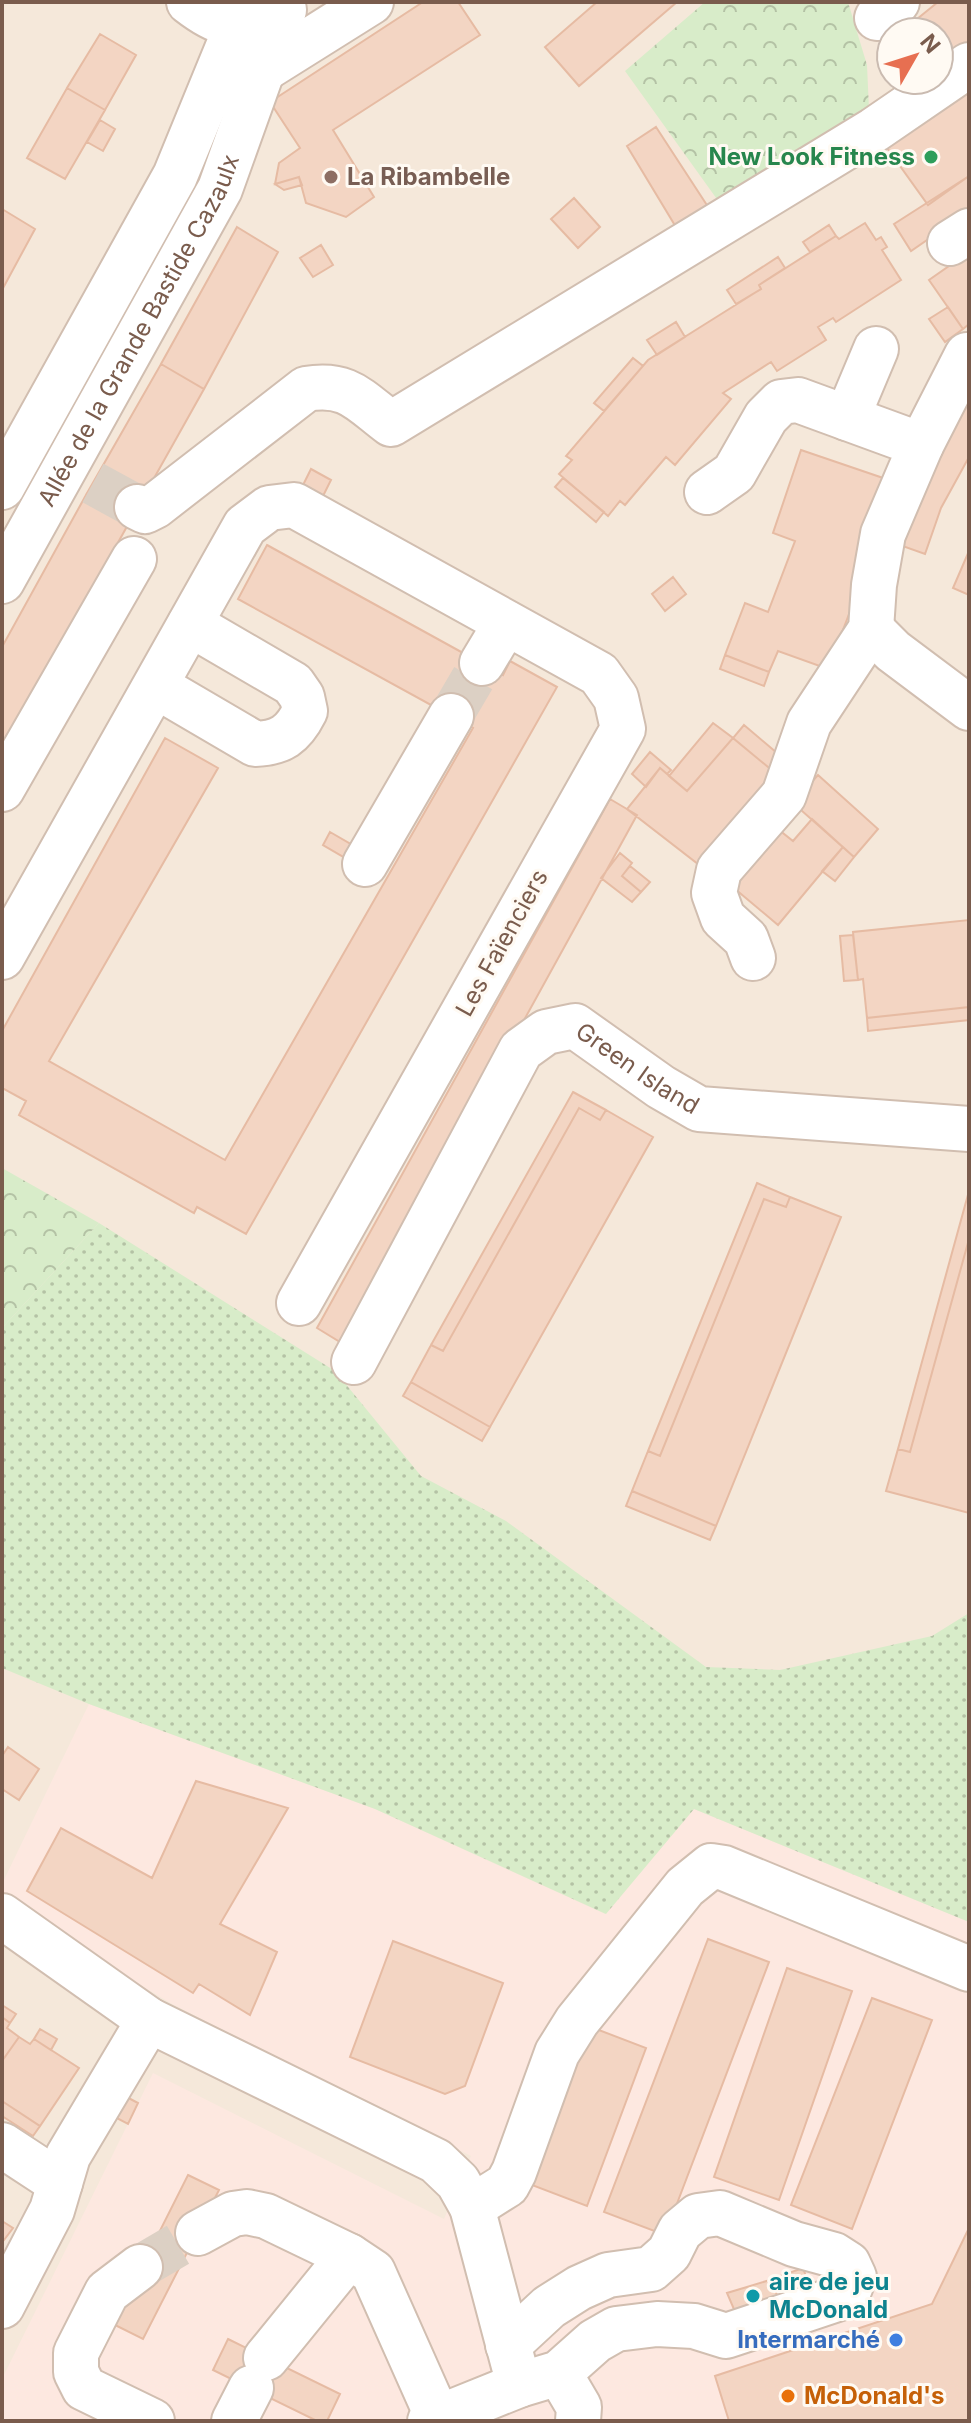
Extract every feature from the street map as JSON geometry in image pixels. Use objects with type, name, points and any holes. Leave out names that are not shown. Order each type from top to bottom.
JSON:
[{"type":"street","points":[[189,2],[214,20],[237,25]]},
{"type":"street","points":[[261,71],[371,2]]},
{"type":"street","name":"Allée de la Grande Bastide Cazaulx","points":[[2,487],[14,439],[175,176],[237,25],[263,20],[290,6]]},
{"type":"street","name":"Allée de la Grande Bastide Cazaulx","points":[[2,581],[80,476],[220,189],[261,71],[290,6]]},
{"type":"street","points":[[137,507],[145,511],[155,506],[306,389],[328,385],[349,391],[391,424],[874,130],[969,65]]},
{"type":"street","points":[[847,418],[876,349]]},
{"type":"street","points":[[753,958],[746,939],[723,918],[714,893],[719,870],[784,795],[809,723],[871,629],[874,585],[883,534],[921,445],[967,355]]},
{"type":"street","points":[[707,492],[734,473],[766,417],[781,402],[798,400],[921,445]]},
{"type":"street","points":[[14,439],[80,476]]},
{"type":"street","name":"Les Faïenciers","points":[[2,957],[245,526],[269,508],[294,505],[599,674],[616,698],[623,729],[299,1303]]},
{"type":"street","points":[[2,789],[134,559]]},
{"type":"street","points":[[482,663],[506,623]]},
{"type":"street","points":[[156,686],[255,744],[274,743],[287,737],[305,711],[302,697],[293,684],[190,624]]},
{"type":"street","points":[[871,629],[893,651],[969,708]]},
{"type":"street","points":[[365,864],[451,716]]},
{"type":"street","name":"Green Island","points":[[354,1362],[521,1050],[546,1032],[575,1026],[661,1087],[699,1109],[969,1129]]},
{"type":"street","points":[[472,2207],[507,2185],[557,2053],[577,2021],[685,1887],[711,1866],[724,1868],[969,1969]]},
{"type":"street","points":[[2,1916],[149,2020],[436,2161],[458,2182],[472,2207],[529,2368],[579,2407],[578,2421]]},
{"type":"street","points":[[2,2306],[52,2210],[68,2156],[149,2020]]},
{"type":"street","points":[[2,2145],[60,2183]]},
{"type":"street","points":[[198,2233],[233,2214],[247,2212],[266,2216],[349,2256],[373,2272],[434,2420],[529,2368],[616,2329],[657,2324],[694,2326],[726,2336],[840,2298],[849,2290],[854,2277],[848,2264],[834,2255],[794,2244],[720,2213],[698,2216],[680,2231],[669,2253],[651,2269],[608,2275],[549,2307],[529,2368]]},
{"type":"street","points":[[250,2389],[349,2256]]},
{"type":"street","points":[[140,2267],[107,2292],[76,2353],[76,2372],[84,2388],[152,2421]]},
{"type":"shaded area","points":[[2,2],[969,2],[969,2421],[2,2421]]},
{"type":"shaded area","points":[[89,1704],[375,1809],[605,1914],[694,1809],[969,1922],[969,2421],[2,2421],[2,2379],[153,2073],[444,2219],[471,2156],[172,2004],[2,1901],[2,1884]]},
{"type":"green space","points":[[705,2],[848,2],[867,65],[869,109],[719,202],[625,71]]},
{"type":"green space","points":[[2,1168],[99,1223],[2,1328]]},
{"type":"green space","points":[[99,1223],[335,1371],[421,1476],[506,1521],[706,1667],[780,1670],[932,1636],[969,1613],[969,1922],[694,1809],[606,1914],[375,1809],[89,1704],[2,1668],[2,1328]]},
{"type":"building","points":[[423,2],[458,2],[480,35],[333,130],[374,197],[346,217],[306,203],[299,177],[275,184],[279,163],[300,148],[270,102]]},
{"type":"building","points":[[597,2],[677,2],[579,86],[545,47]]},
{"type":"building","points":[[938,2],[969,2],[969,45],[955,56],[955,16],[921,16]]},
{"type":"building","points":[[100,34],[136,55],[105,110],[67,88]]},
{"type":"building","points":[[67,88],[105,110],[65,179],[27,158]]},
{"type":"building","name":"New Look Fitness","points":[[969,88],[969,176],[928,205],[880,138]]},
{"type":"building","points":[[100,120],[115,129],[103,151],[87,142]]},
{"type":"building","points":[[656,127],[714,216],[682,237],[627,146]]},
{"type":"building","points":[[969,176],[969,211],[911,251],[894,224]]},
{"type":"building","points":[[299,177],[302,185],[284,190],[275,184]]},
{"type":"building","points":[[574,198],[600,227],[578,248],[551,219]]},
{"type":"building","points":[[2,209],[35,229],[2,290]]},
{"type":"building","points":[[865,223],[876,240],[881,237],[887,247],[882,250],[901,280],[836,322],[833,318],[818,327],[826,340],[777,371],[771,362],[723,393],[731,399],[675,465],[666,457],[625,505],[620,501],[608,516],[559,474],[572,460],[566,456],[648,360],[761,289],[759,285],[836,236],[839,239]]},
{"type":"building","points":[[829,225],[836,236],[810,252],[803,242]]},
{"type":"building","points":[[237,227],[278,252],[204,389],[161,364]]},
{"type":"building","points":[[321,245],[333,265],[313,277],[300,258]]},
{"type":"building","points":[[969,252],[969,324],[963,329],[929,280]]},
{"type":"building","points":[[778,257],[785,268],[759,285],[761,289],[736,304],[727,290]]},
{"type":"building","points":[[948,307],[963,329],[945,342],[929,319]]},
{"type":"building","points":[[676,322],[685,337],[657,355],[647,340]]},
{"type":"building","points":[[633,358],[643,366],[604,411],[594,403]]},
{"type":"building","points":[[161,364],[204,389],[130,521],[86,495]]},
{"type":"building","points":[[969,391],[969,457],[941,508],[925,554],[894,543]]},
{"type":"building","points":[[801,450],[886,479],[867,567],[828,669],[778,651],[769,672],[725,655],[745,603],[768,612],[795,541],[773,533]]},
{"type":"building","points":[[311,469],[331,480],[320,502],[300,491]]},
{"type":"building","points":[[563,478],[604,512],[596,522],[555,487]]},
{"type":"building","points":[[86,495],[130,521],[2,750],[2,647]]},
{"type":"building","points":[[267,545],[503,675],[510,661],[557,687],[246,1234],[197,1207],[194,1213],[19,1115],[26,1101],[2,1088],[2,1031],[165,738],[218,768],[49,1061],[225,1160],[473,728],[238,599]]},
{"type":"building","points":[[969,551],[969,595],[953,588]]},
{"type":"building","points":[[673,577],[686,594],[665,611],[652,594]]},
{"type":"building","points":[[725,655],[769,672],[764,686],[720,669]]},
{"type":"building","points":[[713,723],[733,738],[687,791],[669,776]]},
{"type":"building","points":[[744,725],[784,759],[774,772],[733,738]]},
{"type":"building","points":[[733,738],[774,772],[698,864],[627,809],[660,768],[687,791]]},
{"type":"building","points":[[650,752],[671,770],[667,774],[660,768],[646,787],[632,774]]},
{"type":"building","points":[[818,775],[878,829],[854,857],[793,803]]},
{"type":"building","points":[[610,799],[637,815],[345,1345],[317,1328]]},
{"type":"building","points":[[812,819],[843,847],[778,925],[728,883],[774,826],[793,841]]},
{"type":"building","points":[[330,832],[354,846],[347,859],[323,845]]},
{"type":"building","points":[[843,847],[854,857],[835,881],[822,871]]},
{"type":"building","points":[[620,853],[632,863],[622,876],[641,892],[632,902],[601,878]]},
{"type":"building","points":[[630,866],[650,882],[641,892],[622,876]]},
{"type":"building","points":[[969,920],[969,1007],[867,1018],[863,979],[858,980],[853,932]]},
{"type":"building","points":[[853,935],[858,980],[844,981],[840,936]]},
{"type":"building","points":[[969,1007],[969,1020],[868,1031],[867,1018]]},
{"type":"building","points":[[573,1092],[606,1110],[600,1120],[579,1108],[443,1351],[431,1345]]},
{"type":"building","points":[[579,1108],[600,1120],[606,1110],[653,1137],[490,1427],[411,1382],[431,1345],[443,1351]]},
{"type":"building","points":[[757,1183],[790,1197],[786,1207],[764,1199],[660,1456],[648,1451]]},
{"type":"building","points":[[969,1191],[969,1239],[910,1452],[898,1449]]},
{"type":"building","points":[[790,1197],[841,1217],[716,1526],[632,1491],[648,1451],[660,1456],[764,1199],[786,1207]]},
{"type":"building","points":[[969,1239],[969,1513],[886,1491],[898,1449],[910,1452]]},
{"type":"building","points":[[411,1382],[490,1427],[482,1441],[403,1396]]},
{"type":"building","points":[[632,1491],[716,1526],[710,1540],[626,1506]]},
{"type":"building","points":[[8,1747],[39,1769],[19,1800],[2,1789],[2,1756]]},
{"type":"building","points":[[196,1781],[288,1808],[220,1924],[277,1952],[250,2015],[199,1984],[193,1993],[27,1891],[61,1828],[152,1878]]},
{"type":"building","points":[[708,1939],[769,1962],[665,2235],[604,2212]]},
{"type":"building","points":[[393,1941],[503,1983],[465,2086],[445,2094],[350,2057]]},
{"type":"building","points":[[787,1968],[852,1991],[779,2200],[714,2177]]},
{"type":"building","points":[[872,1998],[932,2020],[852,2229],[791,2205]]},
{"type":"building","points":[[2,2005],[16,2014],[10,2023],[2,2017]]},
{"type":"building","points":[[2,2017],[10,2023],[7,2028],[19,2037],[2,2061]]},
{"type":"building","points":[[583,2024],[646,2048],[587,2206],[524,2182]]},
{"type":"building","points":[[40,2029],[57,2039],[51,2050],[34,2039]]},
{"type":"building","points":[[19,2037],[30,2044],[34,2039],[79,2068],[40,2126],[2,2101],[2,2061]]},
{"type":"building","points":[[121,2094],[138,2103],[128,2124],[111,2115]]},
{"type":"building","points":[[2,2101],[40,2126],[33,2136],[2,2116]]},
{"type":"building","points":[[188,2175],[219,2190],[143,2339],[113,2324]]},
{"type":"building","points":[[2,2221],[13,2228],[4,2240],[2,2239]]},
{"type":"building","name":"Intermarché","points":[[969,2228],[969,2421],[729,2421],[715,2376],[932,2304]]},
{"type":"building","points":[[803,2268],[812,2293],[788,2301],[780,2276]]},
{"type":"building","name":"aire de jeu McDonald","points":[[770,2280],[779,2299],[736,2314],[727,2293]]},
{"type":"building","points":[[228,2339],[340,2394],[327,2421],[317,2421],[213,2370]]},
{"type":"tunnel","points":[[93,483],[137,507]]},
{"type":"tunnel","points":[[451,716],[482,663]]},
{"type":"tunnel","points":[[140,2267],[198,2233]]},
{"type":"place","name":"New Look Fitness","points":[[931,157]]},
{"type":"place","name":"La Ribambelle","points":[[331,177]]},
{"type":"place","name":"aire de jeu McDonald","points":[[753,2296]]},
{"type":"place","name":"Intermarché","points":[[896,2340]]},
{"type":"place","name":"McDonald's","points":[[788,2396]]}]
